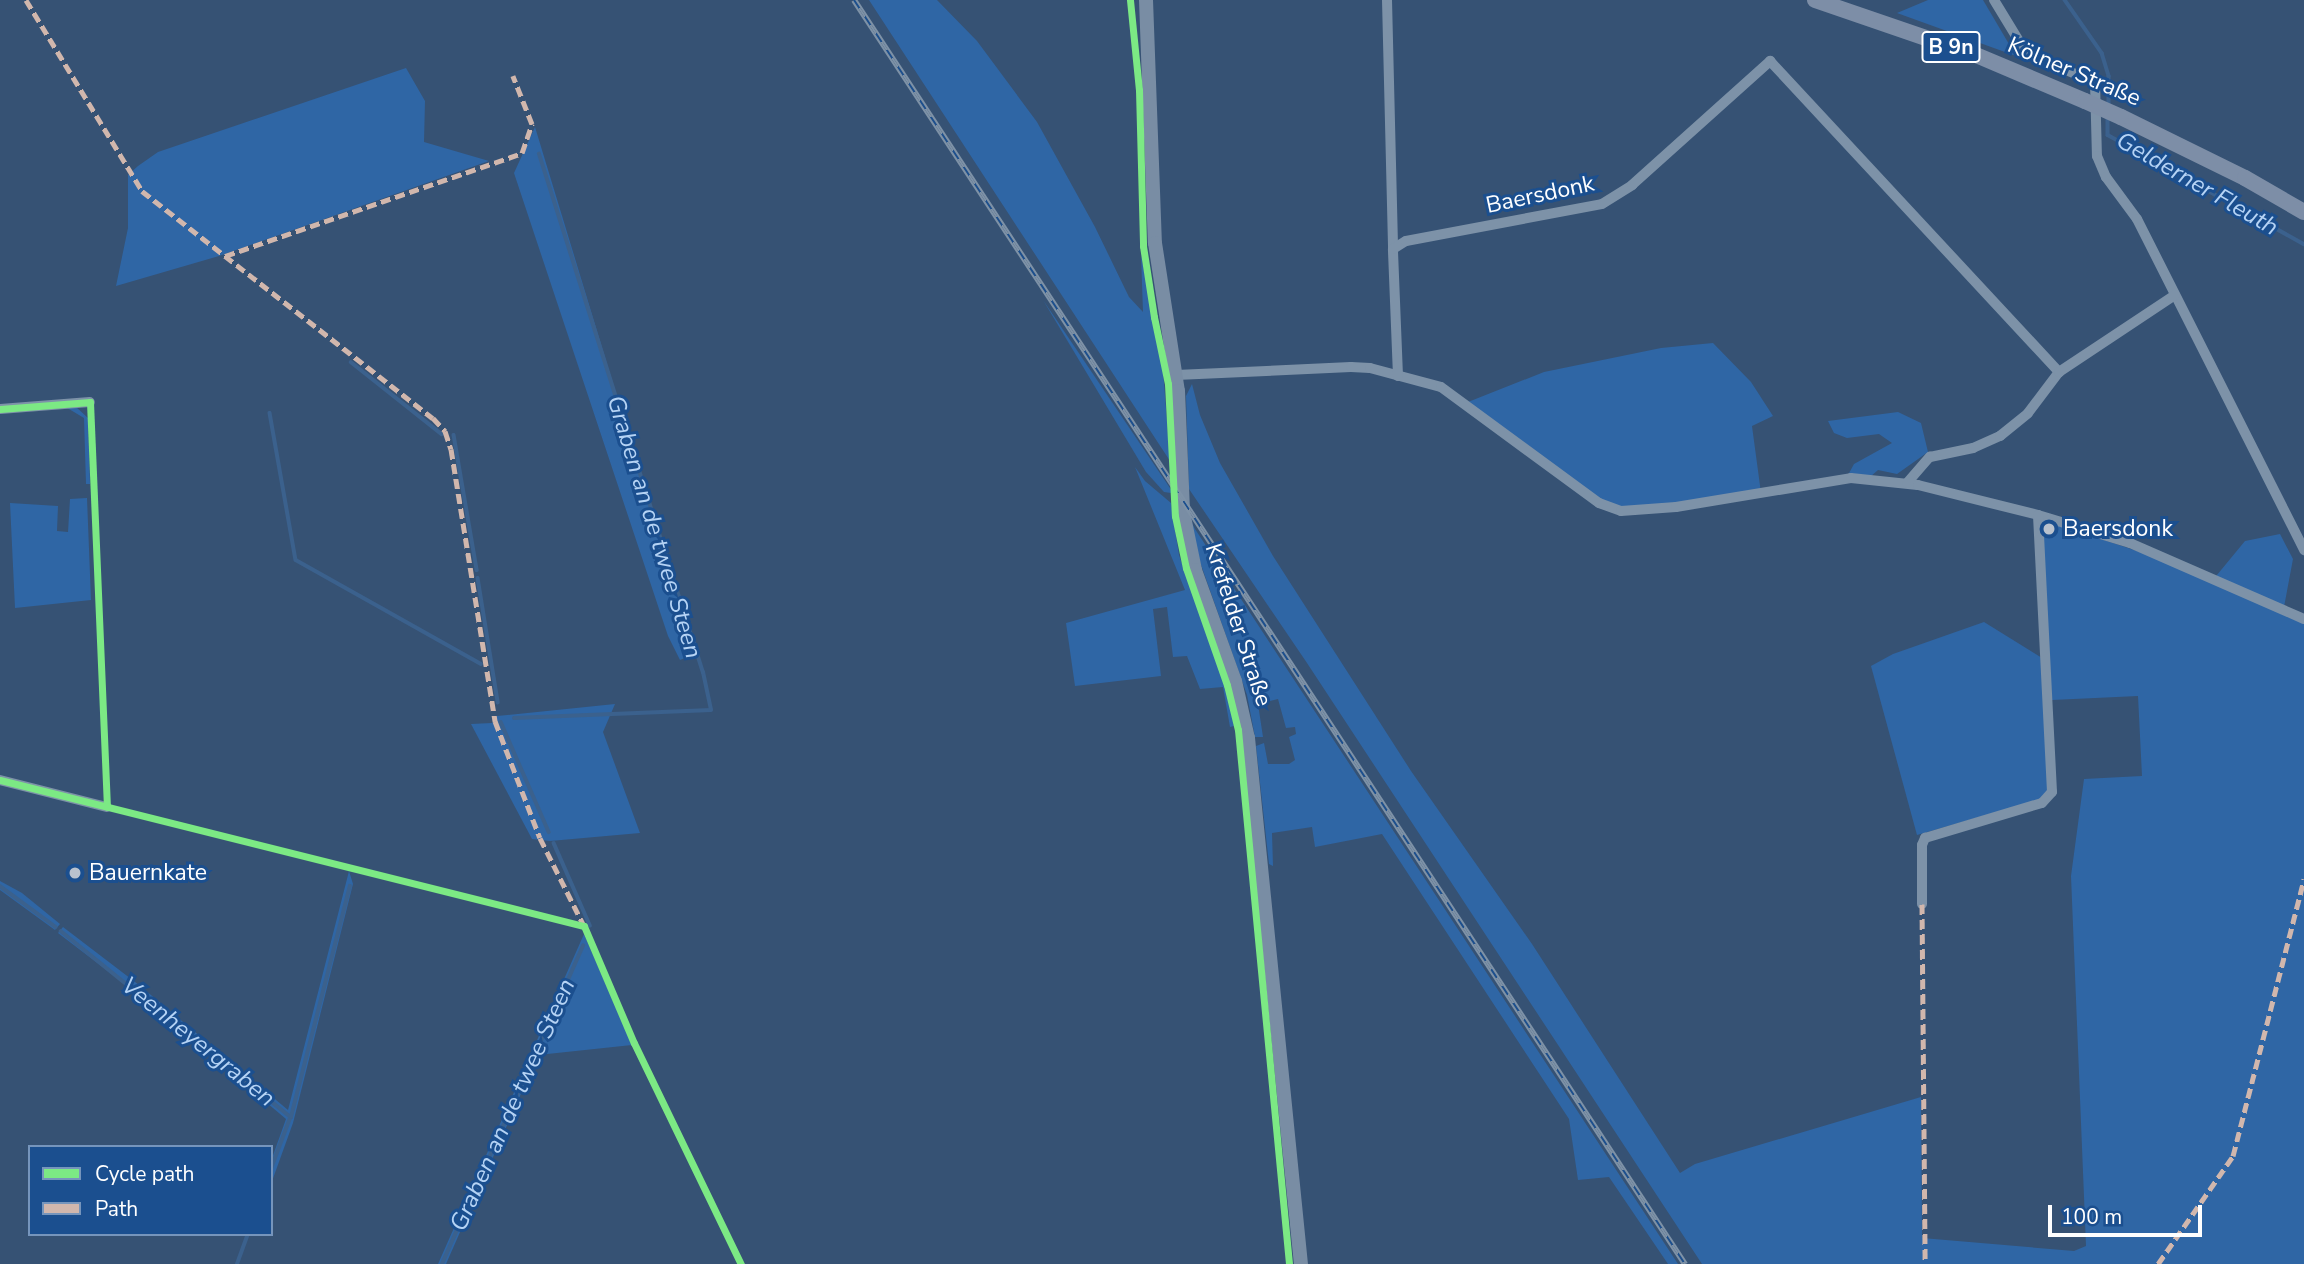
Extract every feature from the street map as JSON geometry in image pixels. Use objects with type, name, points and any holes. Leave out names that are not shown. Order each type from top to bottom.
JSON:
[{"type":"main road","name":"Krefelder Straße","points":[[1146,0],[1155,243],[1176,374],[1186,532],[1195,570],[1235,681],[1248,738],[1301,1264]]},
{"type":"main road","name":"Kölner Straße","points":[[1815,0],[1976,55],[2085,101],[2245,178],[2304,212]]},
{"type":"street","points":[[1387,0],[1398,376]]},
{"type":"street","points":[[1993,0],[2026,54],[2095,82],[2097,156],[2106,177],[2137,219],[2304,550]]},
{"type":"street","name":"Baersdonk","points":[[1393,249],[1406,241],[1602,204],[1632,185],[1770,61],[2059,372]]},
{"type":"street","points":[[1907,484],[1930,457],[1973,448],[2000,436],[2028,413],[2059,372],[2175,295]]},
{"type":"street","points":[[1176,374],[1351,367],[1441,387],[1599,503],[1621,511],[1676,508],[1851,478],[1907,484],[2038,515],[2130,543],[2304,619]]},
{"type":"street","points":[[0,409],[90,402]]},
{"type":"street","points":[[1922,904],[1922,845],[1925,838],[2042,803],[2052,792],[2038,515]]},
{"type":"street","points":[[0,780],[107,807]]},
{"type":"shaded area","points":[[869,0],[937,0],[977,41],[1037,122],[1095,227],[1129,297],[1143,312],[1141,255],[1163,370],[1170,461]]},
{"type":"shaded area","points":[[1928,0],[1983,0],[2016,56],[1897,13]]},
{"type":"shaded area","points":[[406,68],[425,101],[424,142],[489,161],[219,256],[116,286],[128,228],[128,175],[138,166],[158,152]]},
{"type":"shaded area","points":[[535,127],[639,469],[689,628],[700,652],[680,660],[668,636],[514,173]]},
{"type":"shaded area","points":[[1043,300],[1171,493],[1164,492],[1146,472]]},
{"type":"shaded area","points":[[1713,343],[1751,382],[1773,416],[1752,426],[1761,493],[1620,509],[1599,502],[1468,402],[1544,372],[1661,348]]},
{"type":"shaded area","points":[[1192,384],[1200,415],[1220,463],[1273,556],[1411,771],[1532,944],[1680,1173],[1695,1164],[1921,1097],[1922,1238],[2074,1251],[2086,1246],[2071,876],[2084,779],[2142,776],[2138,696],[2052,700],[2038,518],[2173,563],[2212,581],[2245,541],[2280,534],[2293,559],[2284,607],[2304,621],[2304,1264],[1702,1264],[1307,663],[1189,489],[1186,396]]},
{"type":"shaded area","points":[[64,406],[75,406],[88,418],[90,484],[86,484],[84,418]]},
{"type":"shaded area","points":[[1898,412],[1921,423],[1928,452],[1897,474],[1878,470],[1870,477],[1848,475],[1854,464],[1892,443],[1879,434],[1847,438],[1834,433],[1828,421]]},
{"type":"shaded area","points":[[1135,467],[1145,481],[1171,503],[1179,555],[1226,687],[1234,726],[1230,727],[1223,687],[1200,689],[1187,656],[1173,657],[1167,607],[1153,609],[1161,676],[1075,686],[1066,623],[1185,590]]},
{"type":"shaded area","points":[[87,498],[91,600],[15,608],[10,503],[58,506],[57,531],[68,532],[70,499]]},
{"type":"shaded area","points":[[1191,521],[1678,1264],[1668,1264],[1609,1177],[1578,1180],[1569,1119],[1382,834],[1315,847],[1312,827],[1272,833],[1273,866],[1269,864],[1256,746],[1264,743],[1268,764],[1289,764],[1295,760],[1289,737],[1296,734],[1295,727],[1286,728],[1278,699],[1258,704],[1263,737],[1255,737],[1247,695],[1200,562]]},
{"type":"shaded area","points":[[1984,622],[2042,658],[2049,789],[2042,799],[1917,835],[1871,666],[1893,654]]},
{"type":"shaded area","points":[[615,704],[603,732],[640,833],[550,841],[532,839],[471,724],[492,723],[497,716]]},
{"type":"shaded area","points":[[349,871],[353,884],[293,1123],[273,1178],[273,1155],[286,1119],[134,991],[58,933],[63,927],[139,985],[288,1110]]},
{"type":"shaded area","points":[[0,881],[22,893],[60,924],[55,930],[0,890]]},
{"type":"shaded area","points":[[584,934],[632,1045],[538,1055],[446,1264],[438,1264]]},
{"type":"waterway","name":"Gelderner Fleuth","points":[[2065,0],[2102,53],[2109,76],[2109,108]]},
{"type":"waterway","name":"Gelderner Fleuth","points":[[2108,115],[2108,135],[2304,244]]},
{"type":"waterway","name":"Graben an de twee Steen","points":[[514,718],[711,710],[703,673],[539,154]]},
{"type":"waterway","points":[[351,362],[442,434]]},
{"type":"waterway","points":[[270,413],[296,560],[481,664]]},
{"type":"waterway","points":[[454,435],[477,570]]},
{"type":"waterway","points":[[478,578],[498,702]]},
{"type":"waterway","name":"Graben an de twee Steen","points":[[501,722],[549,832]]},
{"type":"waterway","name":"Graben an de twee Steen","points":[[554,843],[590,925]]},
{"type":"waterway","name":"Veenheyergraben","points":[[0,886],[56,927]]},
{"type":"waterway","points":[[291,1117],[350,886]]},
{"type":"waterway","name":"Veenheyergraben","points":[[61,931],[291,1117],[273,1165]]},
{"type":"waterway","name":"Graben an de twee Steen","points":[[442,1264],[583,946]]},
{"type":"waterway","name":"Veenheyergraben","points":[[237,1264],[247,1236]]},
{"type":"railway","points":[[854,0],[1685,1264]]},
{"type":"marked path","points":[[26,0],[142,191],[433,418],[445,431],[451,449],[495,721],[540,838],[585,928]]},
{"type":"marked path","points":[[225,256],[522,153],[532,124],[513,76]]},
{"type":"marked path","points":[[2158,1264],[2233,1156],[2304,879]]},
{"type":"marked path","points":[[1922,904],[1925,1264]]},
{"type":"cycle path","points":[[1130,0],[1139,90],[1143,246],[1168,384],[1175,516],[1186,568],[1227,685],[1238,730],[1289,1264]]},
{"type":"cycle path","points":[[0,409],[90,402],[107,807]]},
{"type":"cycle path","points":[[0,780],[584,926],[634,1043],[741,1264]]},
{"type":"place","name":"Baersdonk","points":[[2049,529]]},
{"type":"place","name":"Bauernkate","points":[[75,873]]}]
